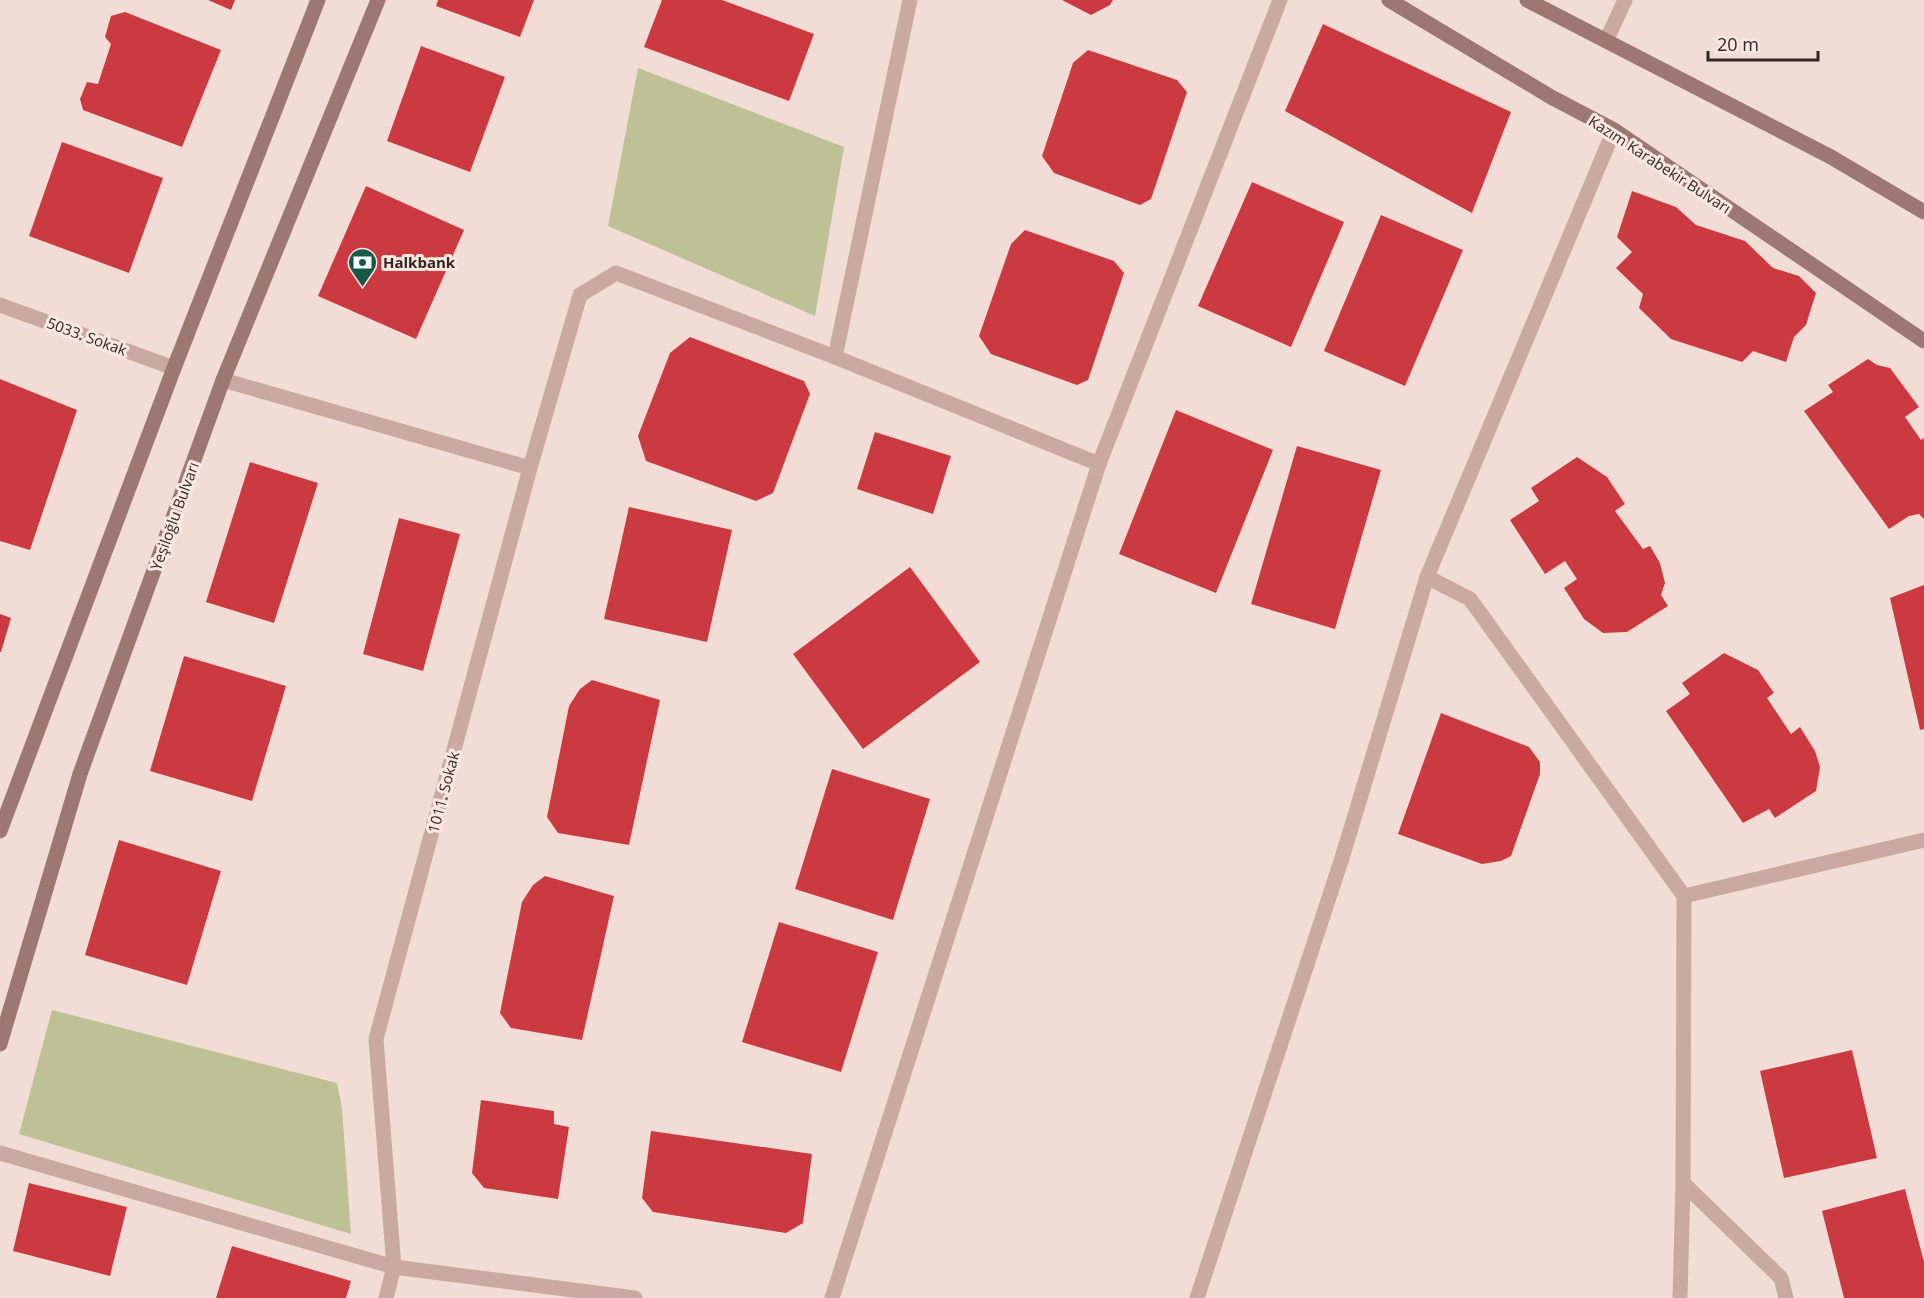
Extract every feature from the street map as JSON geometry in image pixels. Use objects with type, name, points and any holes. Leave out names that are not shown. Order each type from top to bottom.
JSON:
[{"type":"main road","points":[[0,831],[174,368],[318,0]]},
{"type":"main road","name":"Yeşiloğlu Bulvarı","points":[[0,1044],[80,774],[223,380],[378,0]]},
{"type":"main road","name":"Kazım Karabekir Bulvarı","points":[[1389,0],[1551,98],[1614,130],[1924,341]]},
{"type":"main road","points":[[1527,0],[1831,157],[1924,212]]},
{"type":"street","points":[[910,0],[835,357],[1099,464]]},
{"type":"street","points":[[832,1298],[1099,464],[1280,0]]},
{"type":"street","points":[[1606,41],[1625,0]]},
{"type":"street","points":[[1197,1298],[1342,858],[1427,577],[1614,130]]},
{"type":"street","name":"1011. Sokak","points":[[386,1298],[394,1267],[376,1039],[530,468],[580,295],[616,273],[835,357]]},
{"type":"street","name":"5033. Sokak","points":[[0,304],[174,368]]},
{"type":"street","points":[[223,380],[530,468]]},
{"type":"street","points":[[1427,577],[1470,599],[1684,896],[1683,1183],[1680,1298]]},
{"type":"street","points":[[1684,896],[1924,840]]},
{"type":"street","points":[[0,1153],[394,1267],[635,1298]]},
{"type":"street","points":[[1683,1183],[1781,1278],[1786,1298]]},
{"type":"green space","points":[[638,68],[844,147],[815,316],[608,226]]},
{"type":"green space","points":[[52,1010],[337,1083],[342,1108],[351,1234],[19,1134]]},
{"type":"building","points":[[208,0],[235,0],[231,10]]},
{"type":"building","points":[[438,0],[534,0],[520,37],[436,6]]},
{"type":"building","points":[[662,0],[722,0],[814,34],[789,101],[644,47]]},
{"type":"building","points":[[1062,0],[1113,0],[1110,5],[1091,15]]},
{"type":"building","points":[[125,12],[221,50],[182,147],[83,110],[80,99],[87,82],[98,84],[111,44],[105,37],[111,16]]},
{"type":"building","points":[[1323,24],[1511,112],[1472,213],[1285,111]]},
{"type":"building","points":[[421,46],[505,77],[470,172],[387,141]]},
{"type":"building","points":[[1088,50],[1177,80],[1187,92],[1151,199],[1140,205],[1054,173],[1042,156],[1073,63]]},
{"type":"building","points":[[62,142],[163,178],[129,273],[29,236]]},
{"type":"building","points":[[1252,182],[1344,222],[1291,347],[1198,306]]},
{"type":"building","points":[[366,186],[464,230],[416,339],[318,296]]},
{"type":"building","points":[[1632,191],[1676,207],[1696,225],[1745,241],[1773,268],[1799,276],[1816,293],[1806,325],[1794,337],[1786,362],[1753,351],[1742,362],[1671,339],[1639,308],[1643,294],[1616,268],[1632,252],[1617,237]]},
{"type":"building","points":[[1381,215],[1463,250],[1405,386],[1324,351]]},
{"type":"building","points":[[1025,230],[1114,261],[1124,273],[1088,380],[1077,385],[991,354],[979,336],[1011,244]]},
{"type":"building","points":[[690,337],[804,381],[810,394],[773,493],[756,501],[646,461],[638,436],[670,353]]},
{"type":"building","points":[[1868,359],[1877,365],[1890,368],[1919,407],[1905,417],[1921,440],[1924,438],[1924,519],[1919,514],[1909,516],[1889,529],[1804,411],[1833,392],[1828,385]]},
{"type":"building","points":[[0,379],[77,410],[30,550],[0,541]]},
{"type":"building","points":[[1176,410],[1273,450],[1216,593],[1119,554]]},
{"type":"building","points":[[875,432],[951,456],[933,514],[857,489]]},
{"type":"building","points":[[1297,446],[1381,470],[1335,629],[1251,604]]},
{"type":"building","points":[[1577,457],[1607,477],[1625,504],[1615,511],[1643,549],[1650,546],[1660,563],[1665,583],[1661,595],[1668,606],[1627,632],[1603,633],[1584,619],[1564,588],[1577,579],[1565,561],[1545,574],[1510,520],[1539,501],[1531,488]]},
{"type":"building","points":[[250,462],[318,483],[274,623],[206,602]]},
{"type":"building","points":[[629,507],[732,530],[707,642],[604,619]]},
{"type":"building","points":[[399,518],[460,534],[423,671],[363,654]]},
{"type":"building","points":[[910,567],[980,662],[863,749],[793,654]]},
{"type":"building","points":[[1924,585],[1924,729],[1920,730],[1890,598]]},
{"type":"building","points":[[0,614],[11,618],[1,652],[0,652]]},
{"type":"building","points":[[1724,653],[1758,670],[1774,693],[1767,698],[1791,734],[1800,727],[1815,751],[1820,767],[1816,791],[1775,818],[1769,809],[1743,823],[1666,711],[1690,694],[1682,683]]},
{"type":"building","points":[[184,656],[286,686],[252,801],[150,771]]},
{"type":"building","points":[[592,680],[660,700],[629,845],[558,833],[547,817],[569,706],[580,689]]},
{"type":"building","points":[[1441,713],[1529,747],[1540,762],[1540,774],[1511,856],[1501,861],[1482,864],[1398,834]]},
{"type":"building","points":[[832,769],[930,799],[893,920],[795,889]]},
{"type":"building","points":[[119,840],[221,871],[187,985],[85,955]]},
{"type":"building","points":[[545,876],[614,896],[582,1040],[511,1028],[500,1013],[522,902],[533,885]]},
{"type":"building","points":[[779,922],[878,952],[841,1072],[742,1042]]},
{"type":"building","points":[[1852,1050],[1877,1158],[1784,1178],[1760,1071]]},
{"type":"building","points":[[481,1100],[554,1111],[554,1124],[569,1127],[558,1199],[484,1188],[472,1173]]},
{"type":"building","points":[[651,1131],[812,1154],[803,1223],[786,1233],[653,1212],[642,1198]]},
{"type":"building","points":[[29,1183],[127,1207],[110,1276],[13,1251]]},
{"type":"building","points":[[1905,1189],[1924,1262],[1924,1298],[1844,1298],[1822,1211]]},
{"type":"building","points":[[232,1246],[351,1281],[346,1298],[216,1298]]},
{"type":"place","name":"Halkbank","points":[[362,288]]}]
